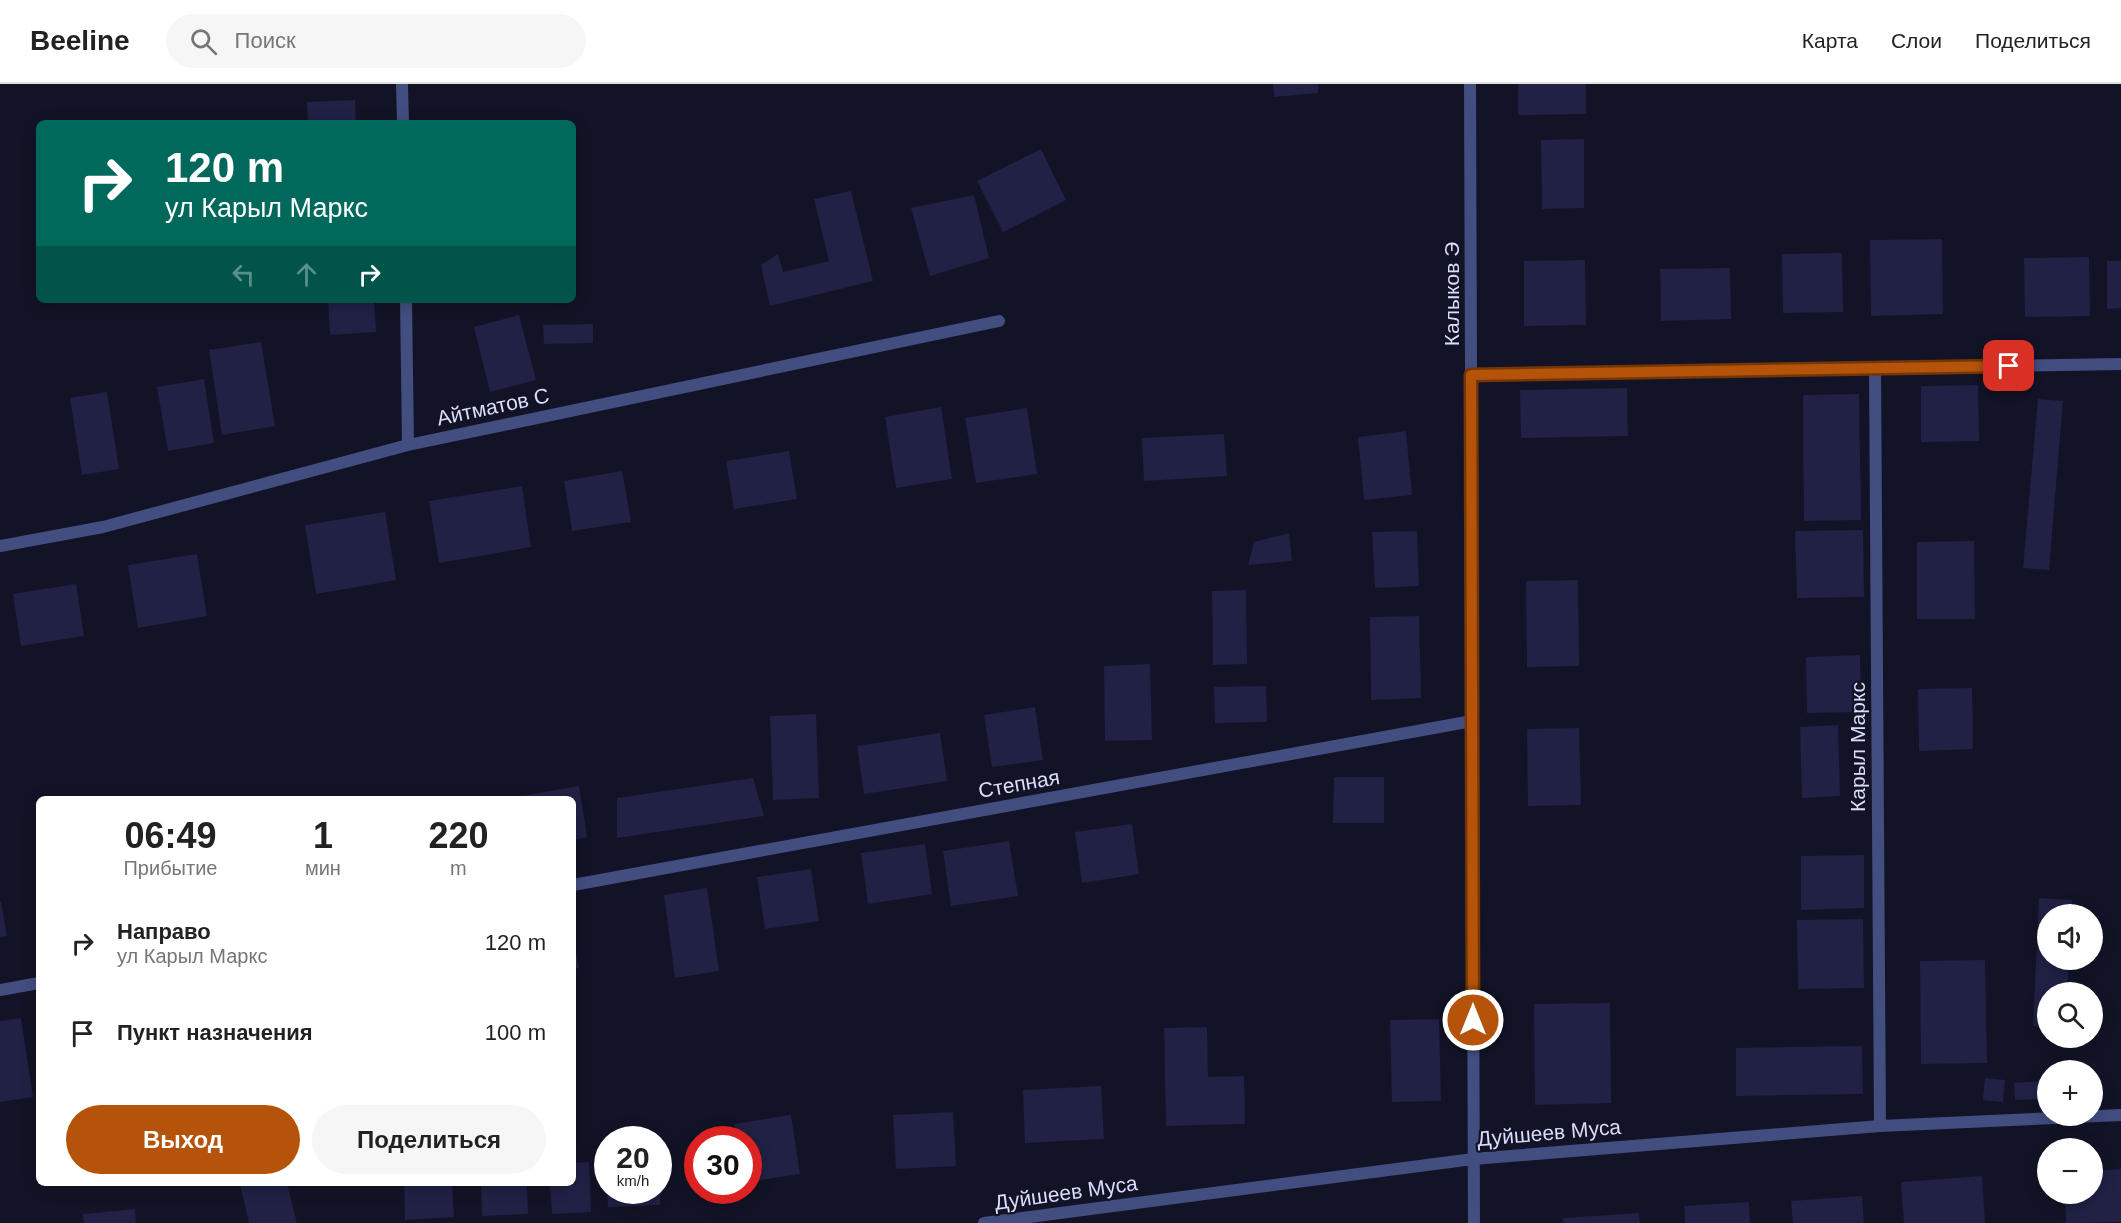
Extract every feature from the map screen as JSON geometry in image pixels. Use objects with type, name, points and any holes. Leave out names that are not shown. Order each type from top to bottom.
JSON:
[{"type":"street","points":[[402,84],[402,120]]},
{"type":"street","name":"Калыков Э","points":[[1470,84],[1474,1223]]},
{"type":"street","points":[[406,303],[408,445]]},
{"type":"street","name":"Айтматов С","points":[[0,546],[103,527],[408,445],[999,321]]},
{"type":"street","points":[[1471,375],[2121,364]]},
{"type":"street","name":"Карыл Маркс","points":[[1875,368],[1880,1126]]},
{"type":"street","name":"Степная","points":[[576,884],[1472,721]]},
{"type":"street","points":[[0,990],[36,984]]},
{"type":"street","name":"Дуйшеев Муса","points":[[984,1223],[1473,1159],[1880,1126],[2121,1115]]},
{"type":"building","points":[[1273,84],[1318,84],[1318,93],[1274,97]]},
{"type":"building","points":[[1518,84],[1586,84],[1586,114],[1518,115]]},
{"type":"building","points":[[355,100],[356,120],[308,120],[307,102]]},
{"type":"building","points":[[1584,139],[1584,208],[1542,209],[1541,140]]},
{"type":"building","points":[[1041,149],[1066,200],[1003,232],[977,181]]},
{"type":"building","points":[[851,191],[873,281],[770,306],[761,265],[778,254],[783,272],[829,261],[814,199]]},
{"type":"building","points":[[974,195],[989,258],[930,276],[911,208]]},
{"type":"building","points":[[1942,239],[1943,314],[1871,316],[1870,240]]},
{"type":"building","points":[[1842,253],[1843,312],[1783,313],[1782,254]]},
{"type":"building","points":[[2089,257],[2090,316],[2025,317],[2024,258]]},
{"type":"building","points":[[1585,260],[1586,325],[1524,326],[1524,261]]},
{"type":"building","points":[[2107,261],[2121,261],[2121,308],[2107,309]]},
{"type":"building","points":[[1730,268],[1731,319],[1661,321],[1660,269]]},
{"type":"building","points":[[328,303],[374,303],[376,332],[330,335]]},
{"type":"building","points":[[519,315],[536,380],[490,392],[474,327]]},
{"type":"building","points":[[593,324],[593,343],[544,344],[543,325]]},
{"type":"building","points":[[261,342],[275,426],[222,435],[209,350]]},
{"type":"building","points":[[204,379],[214,443],[168,451],[157,387]]},
{"type":"building","points":[[1978,385],[1979,441],[1921,442],[1921,386]]},
{"type":"building","points":[[1627,388],[1628,436],[1521,438],[1520,390]]},
{"type":"building","points":[[107,392],[119,469],[82,475],[70,398]]},
{"type":"building","points":[[1859,394],[1861,520],[1804,521],[1803,395]]},
{"type":"building","points":[[2038,399],[2063,401],[2049,570],[2023,568]]},
{"type":"building","points":[[941,407],[952,479],[896,488],[885,417]]},
{"type":"building","points":[[1027,408],[1037,474],[976,483],[965,418]]},
{"type":"building","points":[[1406,431],[1412,495],[1364,500],[1358,437]]},
{"type":"building","points":[[1224,434],[1227,476],[1144,481],[1142,438]]},
{"type":"building","points":[[789,451],[797,499],[734,509],[726,461]]},
{"type":"building","points":[[622,471],[631,522],[572,531],[564,481]]},
{"type":"building","points":[[522,486],[531,547],[439,563],[429,501]]},
{"type":"building","points":[[385,512],[396,580],[316,594],[305,525]]},
{"type":"building","points":[[1863,530],[1864,597],[1797,598],[1795,531]]},
{"type":"building","points":[[1417,531],[1419,586],[1375,588],[1372,532]]},
{"type":"building","points":[[1289,533],[1292,561],[1248,565],[1254,542]]},
{"type":"building","points":[[1974,541],[1975,619],[1917,619],[1917,542]]},
{"type":"building","points":[[197,554],[207,616],[138,628],[128,565]]},
{"type":"building","points":[[1578,580],[1579,666],[1527,667],[1526,581]]},
{"type":"building","points":[[76,584],[84,636],[21,646],[13,594]]},
{"type":"building","points":[[1246,590],[1247,664],[1213,665],[1212,591]]},
{"type":"building","points":[[1419,616],[1421,698],[1371,700],[1370,617]]},
{"type":"building","points":[[1860,655],[1861,712],[1807,713],[1806,657]]},
{"type":"building","points":[[1150,664],[1152,740],[1105,741],[1104,666]]},
{"type":"building","points":[[1266,686],[1267,722],[1215,723],[1214,687]]},
{"type":"building","points":[[1972,688],[1973,749],[1919,751],[1918,689]]},
{"type":"building","points":[[1035,707],[1043,760],[992,767],[984,715]]},
{"type":"building","points":[[816,714],[819,798],[773,800],[770,716]]},
{"type":"building","points":[[1838,725],[1840,796],[1802,798],[1800,727]]},
{"type":"building","points":[[1579,728],[1581,805],[1528,806],[1527,729]]},
{"type":"building","points":[[940,733],[947,781],[864,794],[857,746]]},
{"type":"building","points":[[1334,777],[1384,777],[1384,823],[1333,823]]},
{"type":"building","points":[[753,778],[764,816],[617,838],[617,798]]},
{"type":"building","points":[[579,786],[587,837],[576,839],[576,796],[522,796]]},
{"type":"building","points":[[1132,824],[1139,874],[1082,883],[1075,832]]},
{"type":"building","points":[[1009,841],[1018,896],[951,906],[943,851]]},
{"type":"building","points":[[925,844],[932,894],[868,904],[861,853]]},
{"type":"building","points":[[1864,855],[1864,908],[1801,910],[1801,856]]},
{"type":"building","points":[[811,869],[819,921],[765,929],[757,877]]},
{"type":"building","points":[[707,888],[719,971],[675,978],[664,895]]},
{"type":"building","points":[[2039,898],[2072,900],[2072,904],[2039,904]]},
{"type":"building","points":[[0,902],[7,936],[0,937]]},
{"type":"building","points":[[1863,919],[1864,988],[1798,989],[1797,920]]},
{"type":"building","points":[[2037,941],[2037,970],[2068,970],[2068,982],[2037,982],[2037,1026],[2033,1026]]},
{"type":"building","points":[[576,953],[579,968],[576,968]]},
{"type":"building","points":[[1985,960],[1987,1063],[1921,1064],[1920,961]]},
{"type":"building","points":[[1610,1003],[1611,1103],[1535,1105],[1534,1004]]},
{"type":"building","points":[[21,1018],[33,1097],[0,1102],[0,1021]]},
{"type":"building","points":[[1439,1019],[1441,1101],[1392,1102],[1390,1020]]},
{"type":"building","points":[[1207,1027],[1208,1077],[1244,1076],[1245,1124],[1166,1126],[1164,1028]]},
{"type":"building","points":[[1862,1046],[1863,1094],[1736,1096],[1736,1048]]},
{"type":"building","points":[[1985,1078],[2005,1080],[2003,1102],[1983,1100]]},
{"type":"building","points":[[2037,1081],[2037,1099],[2015,1100],[2014,1083]]},
{"type":"building","points":[[1101,1086],[1104,1139],[1025,1143],[1023,1090]]},
{"type":"building","points":[[953,1112],[956,1166],[896,1169],[893,1115]]},
{"type":"building","points":[[791,1115],[800,1174],[762,1180],[762,1126],[734,1126],[734,1124]]},
{"type":"building","points":[[589,1162],[591,1212],[552,1214],[550,1186],[576,1186],[576,1163]]},
{"type":"building","points":[[2121,1169],[2121,1222],[2066,1223],[2065,1204],[2103,1204],[2103,1170]]},
{"type":"building","points":[[1982,1176],[1985,1223],[1904,1223],[1901,1182]]},
{"type":"building","points":[[240,1186],[288,1186],[297,1223],[249,1223]]},
{"type":"building","points":[[404,1186],[452,1186],[454,1217],[405,1220]]},
{"type":"building","points":[[481,1186],[527,1186],[528,1214],[482,1216]]},
{"type":"building","points":[[1862,1196],[1864,1223],[1793,1223],[1791,1201]]},
{"type":"building","points":[[1749,1202],[1750,1223],[1685,1223],[1684,1206]]},
{"type":"building","points":[[608,1204],[660,1204],[660,1205],[608,1207]]},
{"type":"building","points":[[135,1209],[136,1223],[84,1223],[83,1214]]},
{"type":"building","points":[[1639,1213],[1640,1223],[1564,1223],[1563,1218]]},
{"type":"route","points":[[1473,1020],[1471,375],[2009,366]]}]
